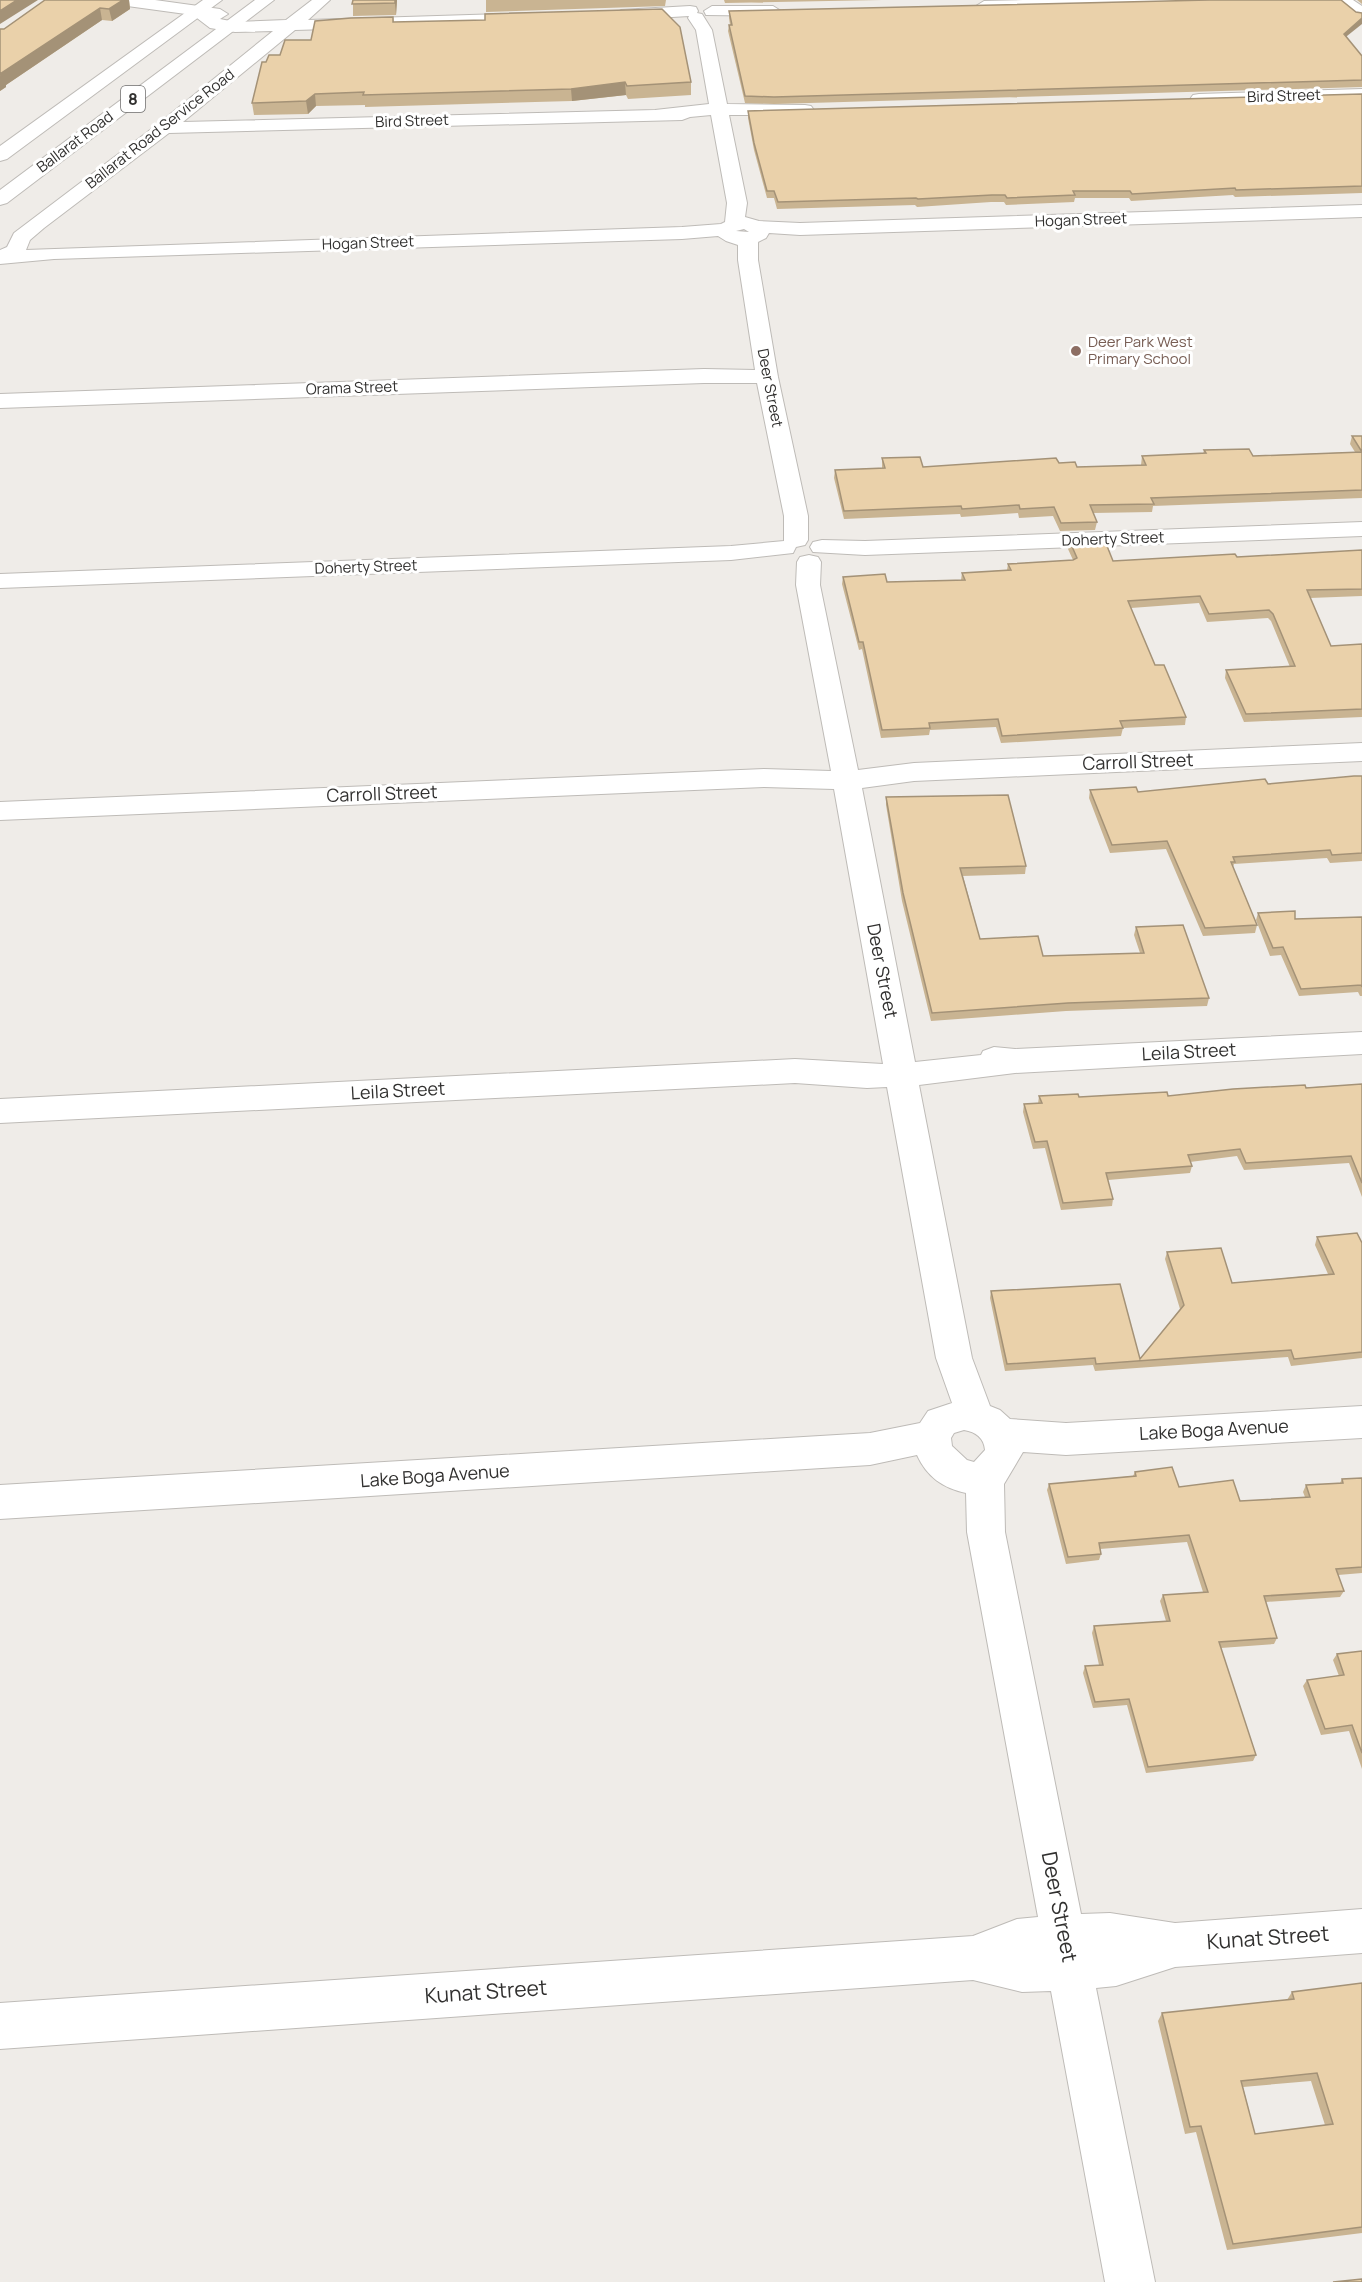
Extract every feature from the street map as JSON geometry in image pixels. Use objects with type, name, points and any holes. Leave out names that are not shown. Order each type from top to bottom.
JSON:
[{"type":"main road","points":[[120,0],[198,12],[216,24],[543,17]]},
{"type":"main road","name":"Ballarat Road","points":[[0,155],[214,0]]},
{"type":"main road","name":"Ballarat Road","points":[[0,199],[266,0]]},
{"type":"main road","name":"Ballarat Road Service Road","points":[[0,258],[15,251],[11,235],[37,224],[164,128],[322,0]]},
{"type":"main road","points":[[970,6],[1207,0]]},
{"type":"main road","points":[[1342,0],[1362,13]]},
{"type":"main road","points":[[1354,0],[1362,6]]},
{"type":"main road","points":[[601,16],[793,11]]},
{"type":"main road","name":"Deer Street","points":[[701,12],[767,374],[846,774],[968,1445],[1130,2282]]},
{"type":"main road","name":"Bird Street","points":[[1185,99],[1362,94]]},
{"type":"main road","name":"Bird Street","points":[[164,128],[821,110]]},
{"type":"main road","name":"Hogan Street","points":[[0,258],[54,253],[682,232],[743,234],[800,229],[1362,211]]},
{"type":"main road","name":"Hogan Street","points":[[11,235],[29,248],[54,253]]},
{"type":"main road","name":"Orama Street","points":[[0,400],[767,374]]},
{"type":"main road","name":"Doherty Street","points":[[0,581],[731,553],[803,555],[865,549],[1362,530]]},
{"type":"main road","name":"Carroll Street","points":[[0,811],[846,774],[875,779],[914,772],[1362,752]]},
{"type":"main road","name":"Leila Street","points":[[0,1111],[795,1071],[867,1076],[900,1066],[936,1073],[1016,1060],[1362,1043]]},
{"type":"main road","name":"Lake Boga Avenue","points":[[0,1502],[870,1449],[1362,1422]]},
{"type":"main road","name":"Kunat Street","points":[[0,2026],[973,1958],[1022,1969],[1068,1953],[1116,1964],[1175,1945],[1362,1931]]},
{"type":"building","points":[[0,0],[17,0],[0,11]]},
{"type":"building","points":[[45,0],[123,0],[109,9],[100,8],[0,74],[0,29],[4,29]]},
{"type":"building","points":[[353,0],[395,0],[395,3],[352,4]]},
{"type":"building","points":[[1209,0],[1341,0],[1356,12],[1362,13],[1362,18],[1344,34],[1362,56],[1362,80],[745,96],[729,25],[732,25],[729,11]]},
{"type":"building","points":[[662,9],[680,27],[691,82],[627,86],[625,82],[571,89],[363,95],[364,92],[315,94],[306,101],[252,103],[262,62],[266,62],[269,55],[280,55],[285,40],[311,40],[315,21],[393,17],[393,22],[485,20],[485,14]]},
{"type":"building","points":[[1362,94],[1362,186],[1236,190],[1235,188],[1132,194],[1130,191],[1073,191],[1075,195],[1007,198],[1005,195],[992,195],[778,202],[774,191],[767,191],[748,111]]},
{"type":"building","points":[[1352,436],[1362,436],[1362,452]]},
{"type":"building","points":[[1249,449],[1253,456],[1362,452],[1362,490],[1151,498],[1154,504],[1090,505],[1097,522],[1061,523],[1054,507],[1020,509],[1019,505],[962,509],[961,506],[844,511],[835,470],[885,468],[882,458],[920,457],[923,467],[1056,458],[1059,463],[1075,462],[1077,467],[1146,465],[1142,456],[1206,453],[1204,450]]},
{"type":"building","points":[[1105,541],[1113,561],[1362,550],[1362,589],[1307,590],[1331,646],[1362,644],[1362,709],[1246,714],[1226,670],[1295,666],[1273,614],[1269,610],[1209,614],[1200,596],[1128,601],[1155,665],[1164,665],[1186,717],[1120,721],[1123,728],[1002,736],[998,719],[929,723],[930,728],[882,730],[863,642],[859,642],[843,577],[885,574],[887,582],[965,580],[962,573],[1011,570],[1008,564],[1073,560],[1077,558],[1070,542]]},
{"type":"building","points":[[1362,776],[1362,853],[1332,855],[1330,850],[1233,857],[1235,862],[1231,862],[1257,925],[1205,928],[1167,841],[1112,845],[1090,790],[1136,787],[1138,792],[1265,779],[1268,784]]},
{"type":"building","points":[[1008,795],[1026,866],[960,868],[980,939],[1038,936],[1043,956],[1144,953],[1136,927],[1183,925],[1209,998],[1068,1003],[932,1013],[903,893],[886,797]]},
{"type":"building","points":[[1295,911],[1295,919],[1362,917],[1362,987],[1361,985],[1301,989],[1283,947],[1273,948],[1258,913]]},
{"type":"building","points":[[1362,1084],[1362,1183],[1351,1156],[1246,1163],[1240,1149],[1188,1155],[1192,1166],[1106,1173],[1113,1199],[1063,1203],[1047,1141],[1035,1142],[1024,1104],[1042,1103],[1039,1096],[1078,1094],[1079,1097],[1167,1092],[1168,1096],[1233,1089],[1305,1085],[1306,1088]]},
{"type":"building","points":[[1357,1233],[1362,1243],[1362,1352],[1294,1359],[1291,1350],[1096,1364],[1095,1358],[1007,1364],[991,1291],[1120,1284],[1140,1359],[1184,1305],[1167,1252],[1221,1248],[1232,1283],[1334,1274],[1317,1237]]},
{"type":"building","points":[[1172,1467],[1179,1487],[1233,1480],[1240,1501],[1310,1497],[1306,1485],[1343,1483],[1342,1479],[1362,1478],[1362,1567],[1336,1569],[1344,1591],[1264,1596],[1277,1638],[1219,1642],[1256,1755],[1148,1767],[1129,1699],[1095,1702],[1085,1666],[1103,1665],[1094,1626],[1170,1621],[1163,1595],[1208,1592],[1189,1535],[1099,1543],[1101,1554],[1068,1557],[1049,1484],[1136,1476],[1135,1472]]},
{"type":"building","points":[[1362,1651],[1362,1753],[1352,1725],[1325,1729],[1307,1680],[1344,1675],[1337,1654]]},
{"type":"building","points":[[1362,1983],[1362,2227],[1233,2244],[1201,2126],[1190,2127],[1162,2013],[1294,1999],[1292,1992]],"holes":[[[1317,2073],[1333,2124],[1255,2134],[1241,2081]]]},
{"type":"building","points":[[1362,2279],[1362,2282],[1333,2282]]},
{"type":"place","name":"Deer Park West Primary School","points":[[1076,351]]}]
